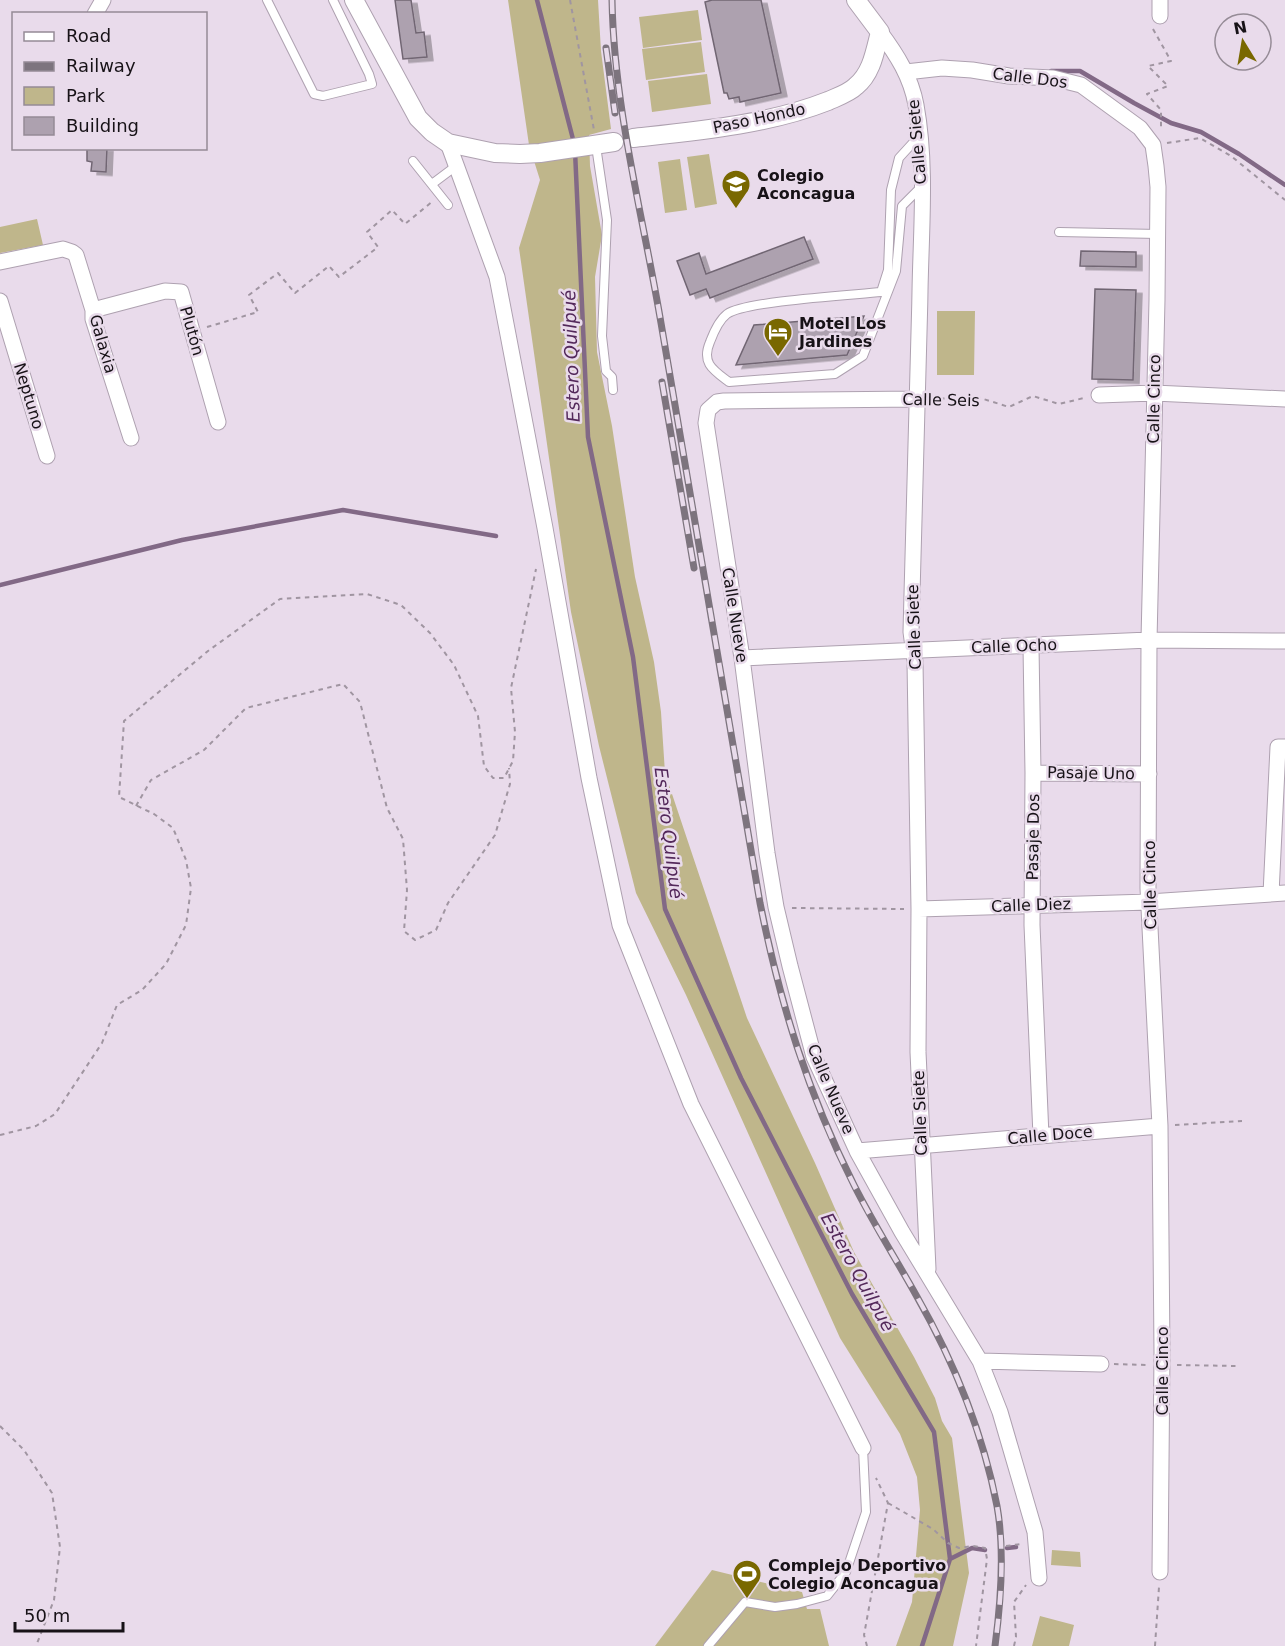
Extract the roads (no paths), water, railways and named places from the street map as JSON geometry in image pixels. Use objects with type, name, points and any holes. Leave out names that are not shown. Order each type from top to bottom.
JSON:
[{"type":"street","points":[[354,0],[418,118],[448,143],[495,153],[520,154],[605,143]]},
{"type":"street","name":"Calle Siete","points":[[856,0],[906,72],[916,105],[920,135],[922,187],[918,399],[910,632],[913,649],[919,909],[918,1052],[928,1272]]},
{"type":"street","points":[[1160,0],[1160,16]]},
{"type":"street","name":"Paso Hondo","points":[[633,138],[727,126],[790,114],[836,97],[856,87],[870,70],[880,32]]},
{"type":"street","name":"Calle Dos","points":[[906,72],[942,68],[1067,81],[1081,85],[1098,95],[1157,140]]},
{"type":"street","name":"Calle Cinco","points":[[1157,140],[1158,234],[1149,640],[1149,902],[1160,1126],[1162,1365],[1160,1572]]},
{"type":"street","points":[[448,143],[497,277],[545,528],[589,778],[620,925],[691,1104],[863,1448]]},
{"type":"street","name":"Galaxia","points":[[0,262],[63,249],[72,252],[78,260],[93,310],[93,319],[131,438]]},
{"type":"street","name":"Plutón","points":[[93,310],[165,291],[180,292],[218,422]]},
{"type":"street","name":"Neptuno","points":[[0,301],[47,456]]},
{"type":"street","points":[[1099,395],[1154,393],[1285,399]]},
{"type":"street","name":"Calle Seis","points":[[706,415],[712,405],[724,401],[918,399]]},
{"type":"street","name":"Calle Nueve","points":[[706,415],[776,908],[814,1056],[858,1151],[902,1232],[980,1361],[1000,1412],[1035,1532],[1039,1578]]},
{"type":"street","name":"Calle Ocho","points":[[742,658],[1149,640],[1285,641]]},
{"type":"street","name":"Pasaje Dos","points":[[1031,645],[1032,905],[1041,1136]]},
{"type":"street","points":[[1278,893],[1282,747]]},
{"type":"street","name":"Pasaje Uno","points":[[1033,773],[1149,774]]},
{"type":"street","name":"Calle Diez","points":[[919,909],[1149,902],[1278,893]]},
{"type":"street","name":"Calle Doce","points":[[858,1151],[1160,1126]]},
{"type":"street","points":[[980,1361],[1101,1364]]},
{"type":"lane","points":[[267,0],[314,94],[323,96],[372,84],[333,0]]},
{"type":"lane","points":[[920,135],[899,158],[891,190],[888,270],[881,292],[752,306],[726,314],[712,334],[706,351],[710,367],[729,382],[764,380],[835,374],[863,356],[896,271],[902,206],[922,187]]},
{"type":"lane","points":[[605,143],[607,220],[602,336],[606,371],[612,377],[613,390]]},
{"type":"lane","points":[[413,161],[448,204]]},
{"type":"lane","points":[[432,184],[456,166]]},
{"type":"lane","points":[[1059,232],[1158,234]]},
{"type":"lane","points":[[708,1646],[745,1602],[775,1606],[797,1604],[827,1596],[846,1572],[866,1512],[863,1448]]},
{"type":"waterway","name":"Estero Quilpué","points":[[537,0],[574,143]]},
{"type":"waterway","points":[[1051,71],[1080,71],[1171,123],[1201,132],[1285,185]]},
{"type":"waterway","name":"Estero Quilpué","points":[[575,151],[588,437],[633,657],[665,909],[741,1078],[852,1294],[934,1432],[950,1559],[922,1646]]},
{"type":"waterway","points":[[0,585],[182,540],[343,510],[496,536]]},
{"type":"waterway","points":[[1007,1548],[1016,1547]]},
{"type":"waterway","points":[[950,1559],[972,1548],[985,1550]]},
{"type":"railway","points":[[612,0],[618,81],[630,162],[661,323],[768,940],[786,1012],[823,1117],[861,1199],[930,1320],[954,1371],[984,1451],[997,1506],[1001,1541],[1001,1576],[995,1646]]},
{"type":"railway","points":[[606,48],[615,113]]},
{"type":"railway","points":[[662,382],[694,568]]},
{"type":"place","name":"Colegio Aconcagua","points":[[736,210]]},
{"type":"place","name":"Motel Los Jardines","points":[[778,358]]},
{"type":"place","name":"Complejo Deportivo Colegio Aconcagua","points":[[747,1600]]}]
